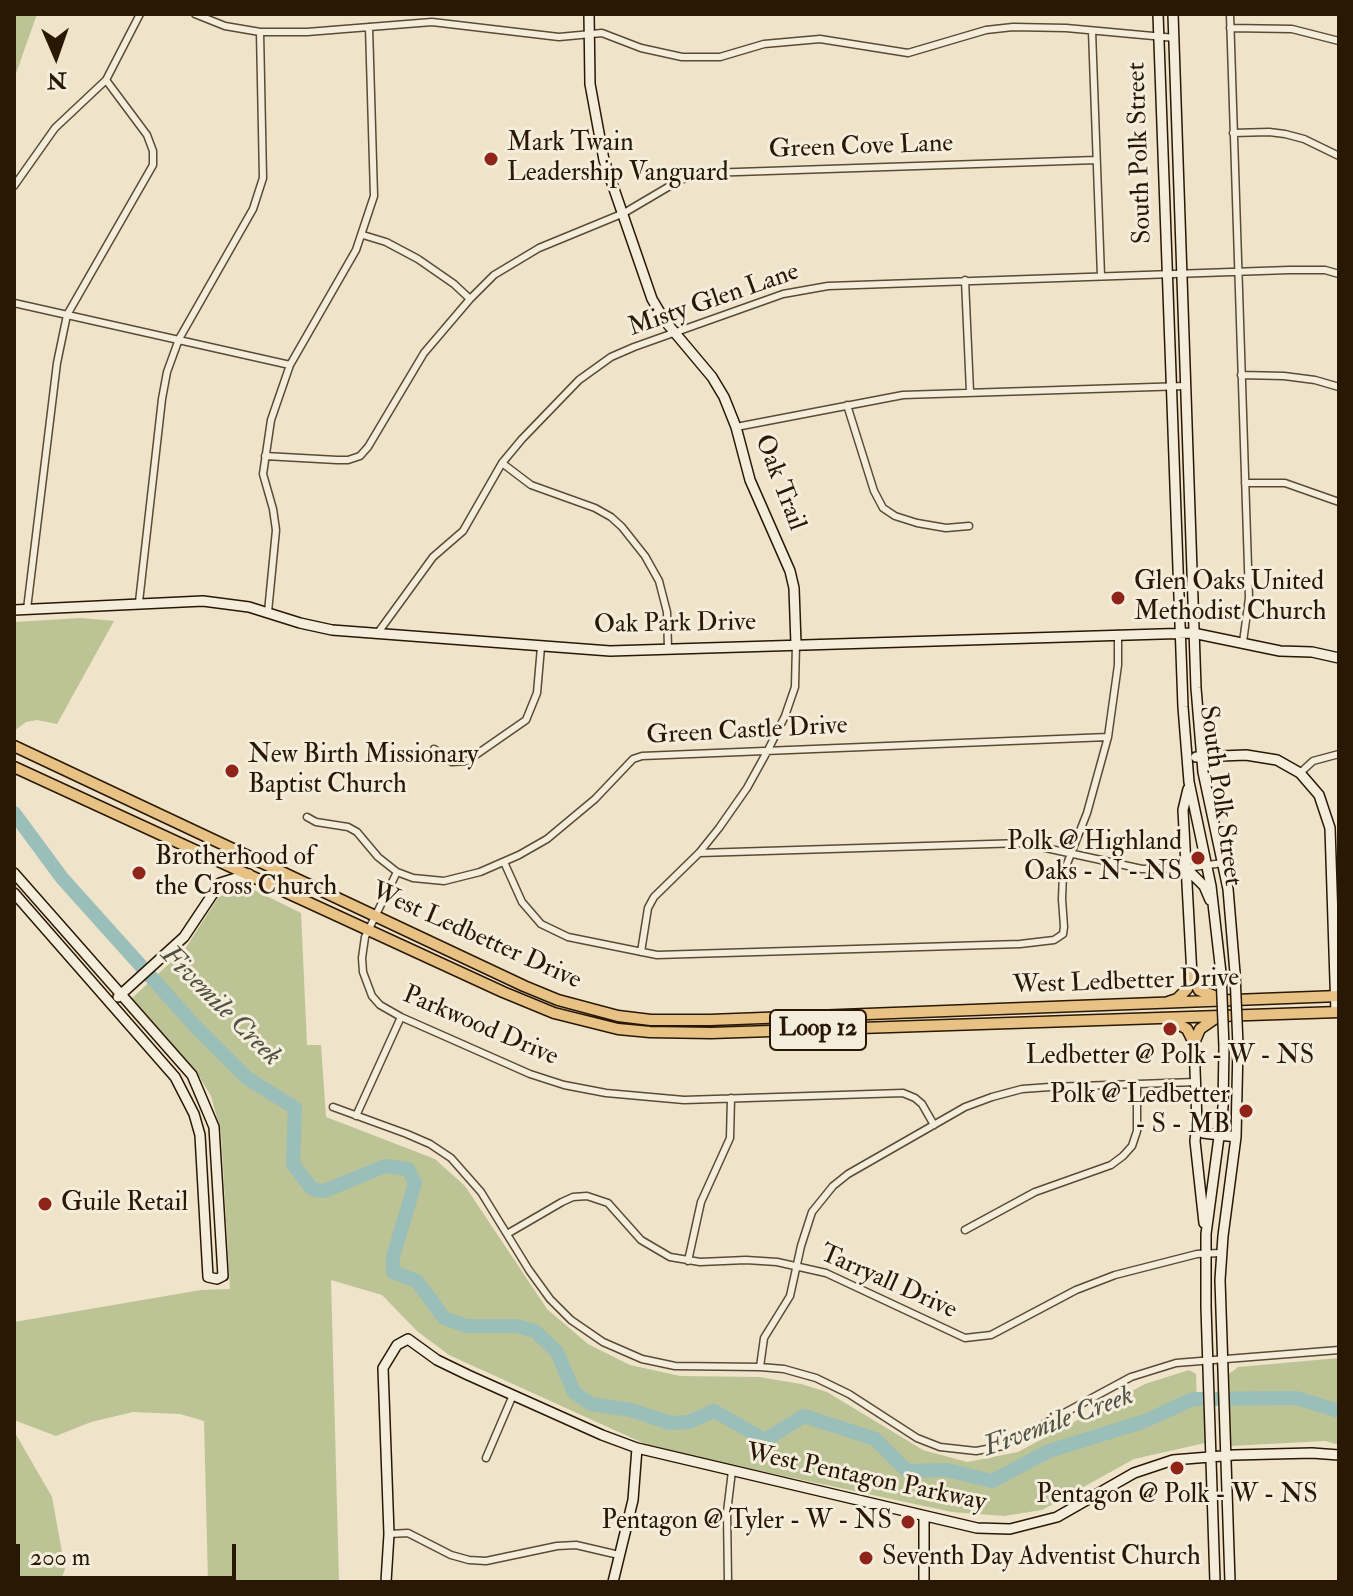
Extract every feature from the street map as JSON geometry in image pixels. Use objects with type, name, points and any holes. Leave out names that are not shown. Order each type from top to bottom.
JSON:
[{"type":"main road","name":"West Ledbetter Drive","points":[[14,746],[255,862],[558,1000],[618,1016],[651,1020],[710,1020],[1337,996]]},
{"type":"main road","name":"West Ledbetter Drive","points":[[14,767],[554,1013],[618,1029],[711,1033],[1338,1012]]},
{"type":"main road","points":[[1192,976],[1197,988],[1204,994],[1232,1001]]},
{"type":"main road","points":[[1166,1003],[1177,999],[1187,989],[1192,976]]},
{"type":"main road","points":[[1070,1007],[1070,1022]]},
{"type":"main road","points":[[1194,1043],[1200,1029],[1219,1017]]},
{"type":"main road","points":[[1167,1019],[1187,1029],[1194,1043]]},
{"type":"main road","points":[[710,1020],[711,1033]]},
{"type":"street","points":[[14,186],[55,128],[106,80],[140,14]]},
{"type":"street","points":[[195,14],[225,26],[260,32],[307,32],[432,22],[559,37],[607,34],[651,51],[682,57],[720,57],[764,44],[802,40],[844,42],[908,53],[986,30],[1013,27],[1175,38]]},
{"type":"street","name":"Oak Trail","points":[[589,14],[590,84],[598,138],[652,299],[675,333],[712,377],[736,427],[750,480],[790,571],[794,588],[795,687],[785,716],[747,788],[699,853],[654,897],[648,908],[641,952]]},
{"type":"street","name":"South Polk Street","points":[[1158,14],[1176,543],[1187,758],[1213,908],[1221,973],[1224,1047],[1224,1097],[1206,1234],[1215,1582]]},
{"type":"street","name":"South Polk Street","points":[[1173,14],[1193,633],[1201,757],[1230,903],[1238,1046],[1236,1137],[1221,1253],[1221,1359],[1230,1582]]},
{"type":"street","points":[[1230,14],[1249,598],[1243,642]]},
{"type":"street","points":[[268,612],[276,530],[264,483],[271,420],[290,365],[349,266],[363,235],[374,196],[369,27]]},
{"type":"street","points":[[1230,28],[1292,29],[1339,41]]},
{"type":"street","points":[[1092,31],[1101,276]]},
{"type":"street","points":[[139,602],[167,372],[179,339],[246,222],[260,187],[264,167],[260,32]]},
{"type":"street","points":[[27,609],[57,363],[67,315],[153,165],[153,151],[147,135],[106,80]]},
{"type":"street","points":[[1233,133],[1285,134],[1304,139],[1339,156]]},
{"type":"street","name":"Green Cove Lane","points":[[265,456],[348,460],[360,456],[424,353],[494,275],[539,248],[624,213],[670,185],[707,173],[1096,160]]},
{"type":"street","points":[[363,235],[386,242],[418,259],[470,299]]},
{"type":"street","name":"Misty Glen Lane","points":[[377,634],[433,557],[463,531],[502,463],[544,415],[595,368],[634,347],[805,289],[1238,271],[1314,269],[1339,274]]},
{"type":"street","points":[[965,280],[970,392]]},
{"type":"street","points":[[14,303],[290,365]]},
{"type":"street","points":[[1241,375],[1284,376],[1339,387]]},
{"type":"street","points":[[736,427],[903,395],[1185,386]]},
{"type":"street","points":[[847,405],[874,491],[883,508],[895,516],[917,523],[946,528],[969,526]]},
{"type":"street","points":[[502,463],[531,485],[595,508],[622,527],[645,556],[659,581],[667,612],[668,649]]},
{"type":"street","points":[[1245,483],[1285,483],[1339,502]]},
{"type":"street","points":[[1176,543],[1192,542]]},
{"type":"street","name":"Oak Park Drive","points":[[14,610],[203,601],[268,612],[314,627],[610,651],[1193,633],[1280,651],[1312,652],[1339,658]]},
{"type":"street","points":[[504,862],[522,902],[541,924],[568,937],[641,952],[682,956],[1020,944],[1054,940],[1063,934],[1062,882],[1087,813],[1108,737],[1117,678],[1118,634]]},
{"type":"street","points":[[434,749],[452,762],[467,761],[526,720],[537,693],[541,647]]},
{"type":"street","name":"Green Castle Drive","points":[[397,872],[413,878],[444,881],[504,862],[547,839],[577,816],[633,759],[651,754],[1108,737]]},
{"type":"street","points":[[1300,773],[1313,761],[1339,754]]},
{"type":"street","points":[[1187,758],[1262,756],[1277,760],[1300,773],[1319,795],[1330,828],[1338,1012]]},
{"type":"street","points":[[1189,782],[1183,810],[1192,976]]},
{"type":"street","points":[[307,817],[357,832],[378,857],[397,872]]},
{"type":"street","points":[[699,853],[1023,843],[1123,866],[1186,868],[1223,863]]},
{"type":"street","points":[[1186,868],[1204,886],[1213,908]]},
{"type":"street","name":"Parkwood Drive","points":[[397,872],[368,930],[362,958],[367,985],[380,1005],[401,1017],[500,1063],[564,1085],[654,1099],[903,1093],[922,1104],[934,1125]]},
{"type":"street","points":[[14,873],[192,1075],[214,1127],[223,1276],[217,1279],[208,1277],[200,1135],[194,1114],[175,1077],[14,893]]},
{"type":"street","points":[[111,1003],[171,951],[190,929],[220,883],[249,874]]},
{"type":"street","points":[[356,1116],[401,1017]]},
{"type":"street","points":[[1194,1043],[1195,1141],[1206,1234]]},
{"type":"street","points":[[760,1367],[764,1338],[790,1296],[812,1212],[833,1186],[848,1174],[965,1107],[1022,1089],[1196,1082]]},
{"type":"street","points":[[965,1230],[1035,1192],[1111,1165],[1123,1156],[1132,1146],[1137,1131],[1137,1084]]},
{"type":"street","points":[[688,1261],[701,1202],[730,1138],[731,1098]]},
{"type":"street","points":[[333,1107],[430,1144],[451,1158],[481,1192],[550,1299],[588,1333],[620,1351],[675,1366],[760,1367],[797,1372],[835,1386],[929,1443],[950,1449],[976,1451],[1003,1446],[1131,1377],[1176,1363],[1339,1350]]},
{"type":"street","points":[[1197,1123],[1203,1133],[1236,1137]]},
{"type":"street","name":"Tarryall Drive","points":[[507,1234],[562,1202],[587,1196],[608,1203],[631,1230],[670,1257],[688,1261],[761,1261],[797,1265],[849,1282],[965,1338],[1001,1331],[1094,1282],[1180,1258],[1221,1253]]},
{"type":"street","name":"West Pentagon Parkway","points":[[389,1534],[383,1368],[397,1345],[408,1339],[437,1360],[637,1448],[993,1530],[1023,1527],[1071,1511],[1123,1478],[1173,1460],[1225,1455],[1339,1455]]},
{"type":"street","points":[[486,1458],[514,1395]]},
{"type":"street","points":[[613,1582],[633,1500],[637,1448]]},
{"type":"street","points":[[728,1582],[727,1512],[732,1471]]},
{"type":"street","points":[[924,1516],[924,1582]]},
{"type":"street","points":[[386,1582],[389,1534],[408,1533],[451,1555],[469,1560],[502,1559],[567,1545],[598,1548],[619,1555]]},
{"type":"street","points":[[1214,1560],[1229,1559]]},
{"type":"green space","points":[[14,14],[37,14],[14,79]]},
{"type":"green space","points":[[81,618],[114,621],[57,724],[37,720],[26,722],[14,731],[14,622]]},
{"type":"green space","points":[[244,885],[301,913],[307,1045],[321,1045],[326,1117],[435,1159],[465,1186],[547,1309],[588,1344],[630,1365],[680,1376],[759,1377],[827,1392],[923,1450],[967,1462],[1018,1452],[1145,1384],[1189,1370],[1196,1374],[1197,1405],[1204,1402],[1205,1443],[1134,1459],[1042,1510],[1004,1516],[952,1512],[654,1448],[449,1355],[417,1331],[382,1295],[331,1280],[339,1582],[208,1582],[204,1421],[180,1414],[133,1412],[91,1422],[56,1436],[14,1420],[14,1322],[201,1290],[230,1289],[221,1132],[211,1096],[199,1076],[131,999],[185,949],[223,890],[242,889]]},
{"type":"green space","points":[[1339,1358],[1339,1445],[1325,1441],[1231,1446],[1229,1374],[1238,1367]]},
{"type":"green space","points":[[14,1431],[52,1497],[65,1569],[60,1582],[14,1582]]},
{"type":"waterway","name":"Fivemile Creek","points":[[14,813],[62,878],[195,1026],[247,1078],[295,1108],[293,1164],[312,1189],[324,1191],[385,1166],[408,1169],[415,1183],[393,1257],[393,1272],[417,1281],[444,1318],[466,1326],[516,1326],[535,1331],[557,1352],[574,1392],[591,1404],[631,1410],[670,1423],[689,1422],[714,1411],[765,1440],[804,1416],[875,1439],[907,1471],[947,1470],[992,1481],[1049,1451],[1145,1421],[1193,1399],[1296,1398],[1339,1411]]},
{"type":"place","name":"Mark Twain Leadership Vanguard","points":[[491,159]]},
{"type":"place","name":"Glen Oaks United Methodist Church","points":[[1118,598]]},
{"type":"place","name":"New Birth Missionary Baptist Church","points":[[232,771]]},
{"type":"place","name":"Polk @ Highland Oaks - N - NS","points":[[1198,858]]},
{"type":"place","name":"Brotherhood of the Cross Church","points":[[139,873]]},
{"type":"place","name":"Ledbetter @ Polk - W - NS","points":[[1170,1029]]},
{"type":"place","name":"Polk @ Ledbetter - S - MB","points":[[1246,1111]]},
{"type":"place","name":"Guile Retail","points":[[45,1204]]},
{"type":"place","name":"Pentagon @ Polk - W - NS","points":[[1177,1468]]},
{"type":"place","name":"Pentagon @ Tyler - W - NS","points":[[908,1522]]},
{"type":"place","name":"Seventh Day Adventist Church","points":[[866,1558]]}]
